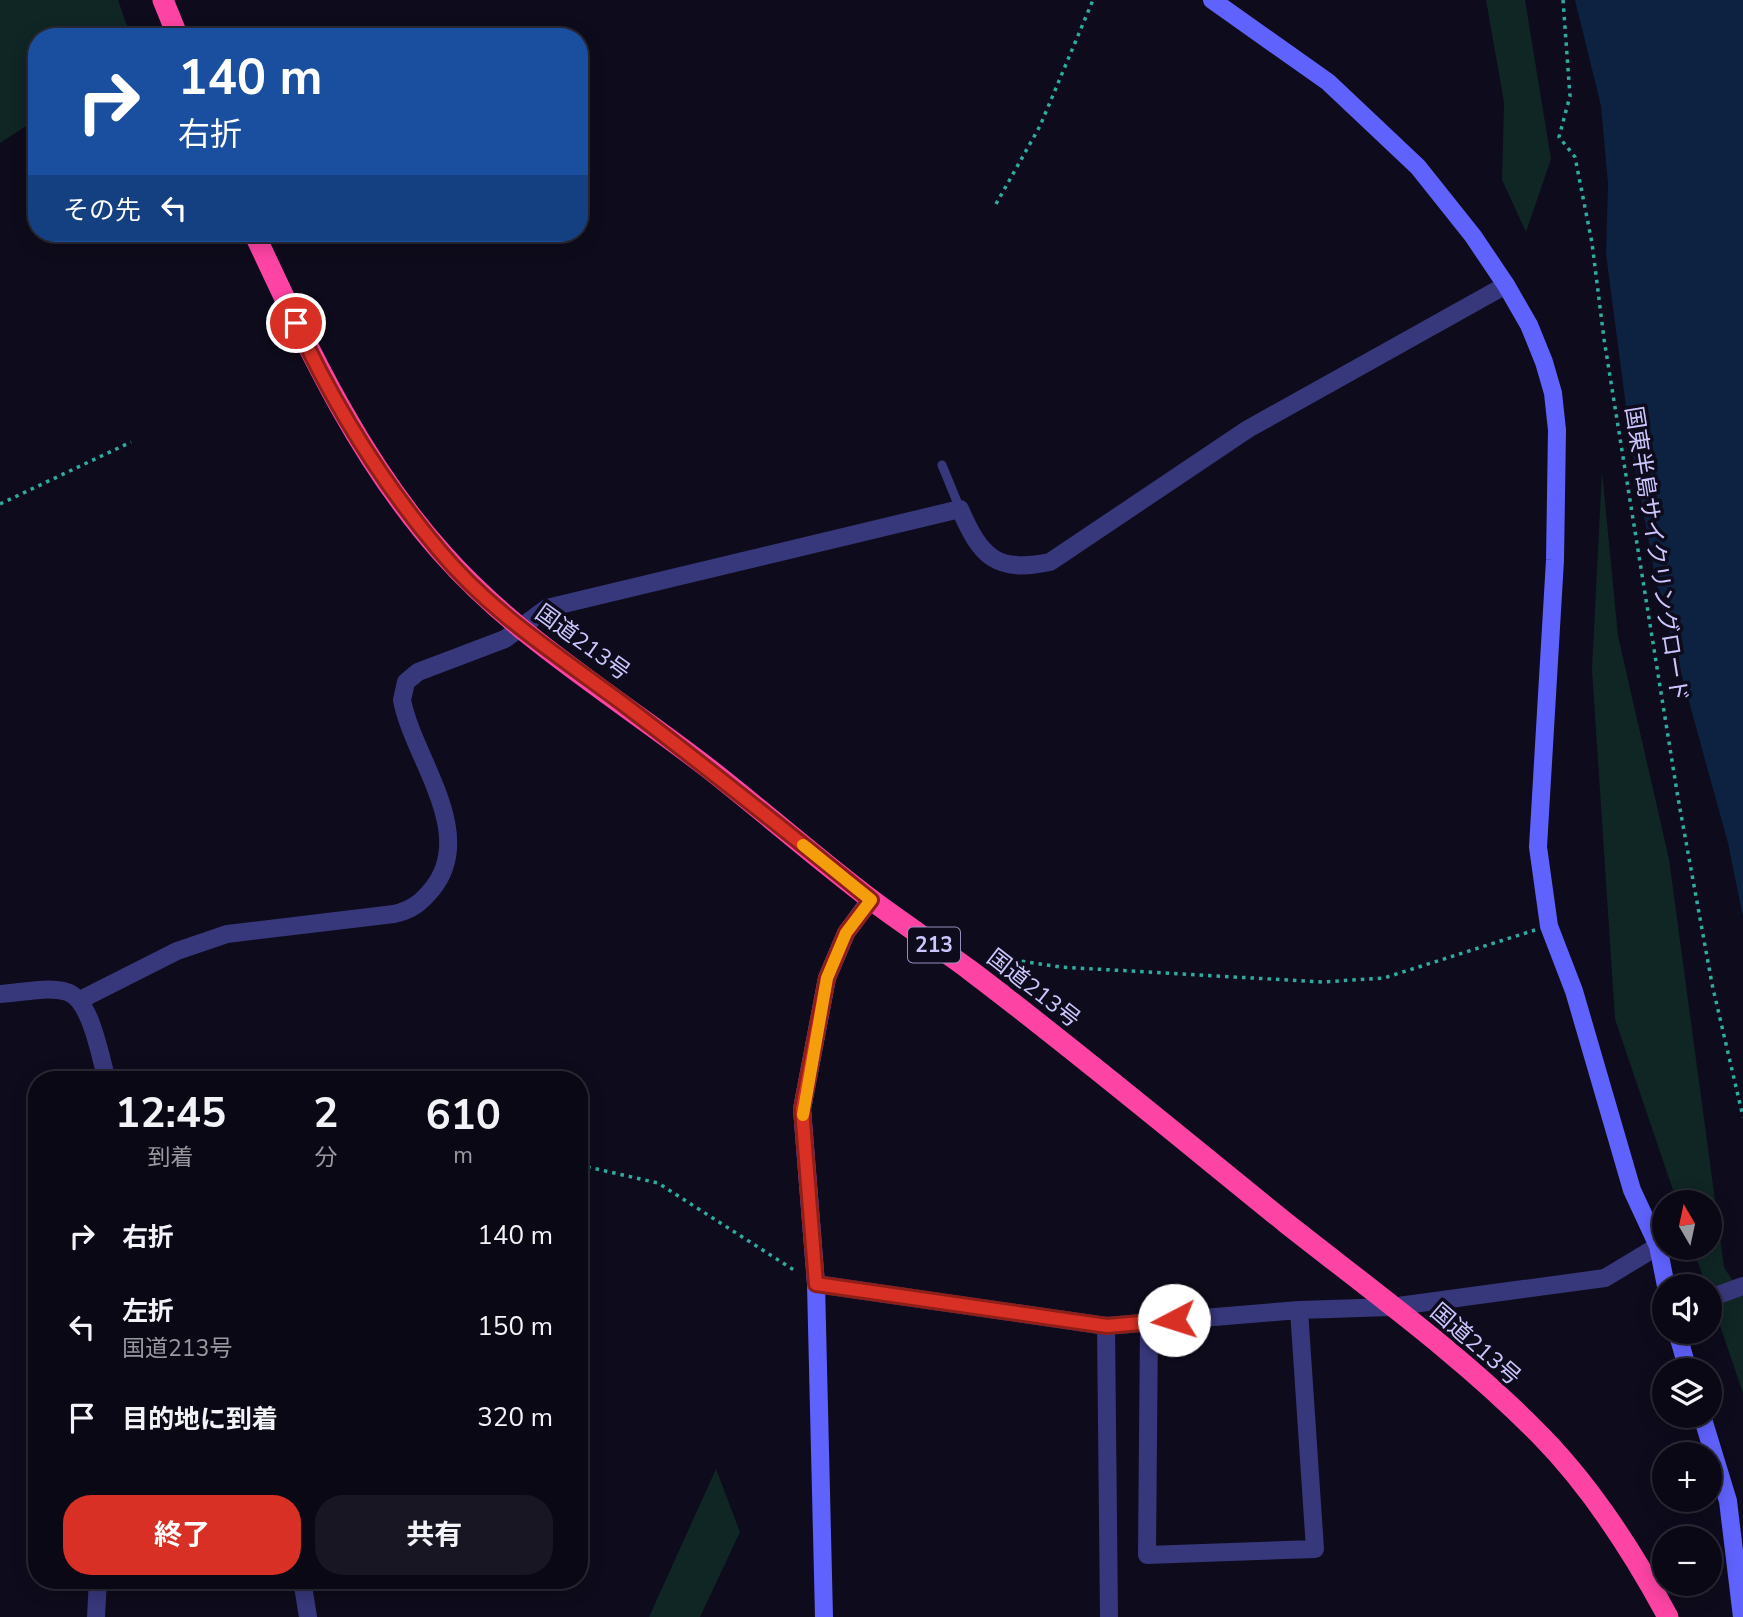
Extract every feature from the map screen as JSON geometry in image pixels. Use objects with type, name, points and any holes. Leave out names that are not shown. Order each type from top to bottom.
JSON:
[{"type":"highway","points":[[163,0],[174,28]]},
{"type":"highway","name":"国道213号","points":[[258,242],[317,368],[389,487],[440,551],[519,629],[572,665],[705,765],[871,900],[972,972],[1462,1364],[1541,1436],[1614,1526],[1668,1617]]},
{"type":"street","points":[[1212,0],[1328,82],[1386,134],[1449,206],[1506,285],[1529,325],[1544,362],[1553,393],[1557,429],[1555,560],[1538,847],[1549,926],[1574,991],[1632,1190],[1652,1233]]},
{"type":"street","points":[[80,1000],[177,951],[226,934],[394,914],[416,906],[446,867],[449,847],[441,805],[404,712],[402,690],[418,673],[505,639],[547,608],[960,509],[975,540],[988,554],[1005,565],[1021,568],[1060,558],[1248,429],[1506,285]]},
{"type":"street","points":[[824,1617],[816,1284],[802,1109],[827,978],[846,933],[871,900]]},
{"type":"street","points":[[0,994],[61,991],[80,1000],[104,1071]]},
{"type":"street","points":[[816,1284],[1107,1326],[1299,1310],[1391,1307],[1605,1278],[1652,1250]]},
{"type":"street","points":[[1722,1294],[1743,1286]]},
{"type":"street","points":[[1149,1322],[1147,1555],[1315,1549],[1299,1310]]},
{"type":"street","points":[[1107,1326],[1109,1617]]},
{"type":"street","points":[[1707,1428],[1736,1506],[1742,1617]]},
{"type":"street","points":[[96,1617],[97,1589]]},
{"type":"street","points":[[303,1589],[308,1617]]},
{"type":"lane","points":[[942,465],[960,509]]},
{"type":"path","points":[[996,204],[1040,126],[1093,0]]},
{"type":"path","name":"国東半島サイクリングロード","points":[[1563,0],[1570,96],[1559,137],[1575,157],[1592,243],[1604,339],[1678,799],[1712,984],[1743,1116]]},
{"type":"path","points":[[0,504],[131,442]]},
{"type":"path","points":[[972,972],[988,961],[1008,959],[1060,967],[1322,982],[1384,978],[1549,926]]},
{"type":"path","points":[[588,1167],[658,1183],[816,1284]]},
{"type":"green space","points":[[0,0],[118,0],[128,28],[28,28],[28,125],[0,143]]},
{"type":"green space","points":[[1486,0],[1525,0],[1551,159],[1526,232],[1502,180],[1504,102]]},
{"type":"green space","points":[[1602,471],[1618,636],[1669,859],[1714,1190],[1673,1190],[1615,1019],[1592,669]]},
{"type":"green space","points":[[1722,1252],[1724,1267],[1743,1297],[1743,1393],[1722,1331],[1722,1274],[1702,1274],[1697,1260],[1722,1260]]},
{"type":"green space","points":[[716,1469],[740,1532],[700,1617],[649,1617]]},
{"type":"water","points":[[1575,0],[1743,0],[1743,917],[1728,843],[1656,582],[1630,437],[1606,254],[1608,184],[1601,106]]},
{"type":"slow traffic","points":[[803,845],[871,900],[846,933],[827,978],[803,1115]]},
{"type":"route","points":[[296,323],[317,368],[389,487],[440,551],[470,582],[519,629],[572,665],[705,765],[871,900],[846,933],[827,978],[802,1109],[816,1284],[1107,1326],[1174,1320]]}]
